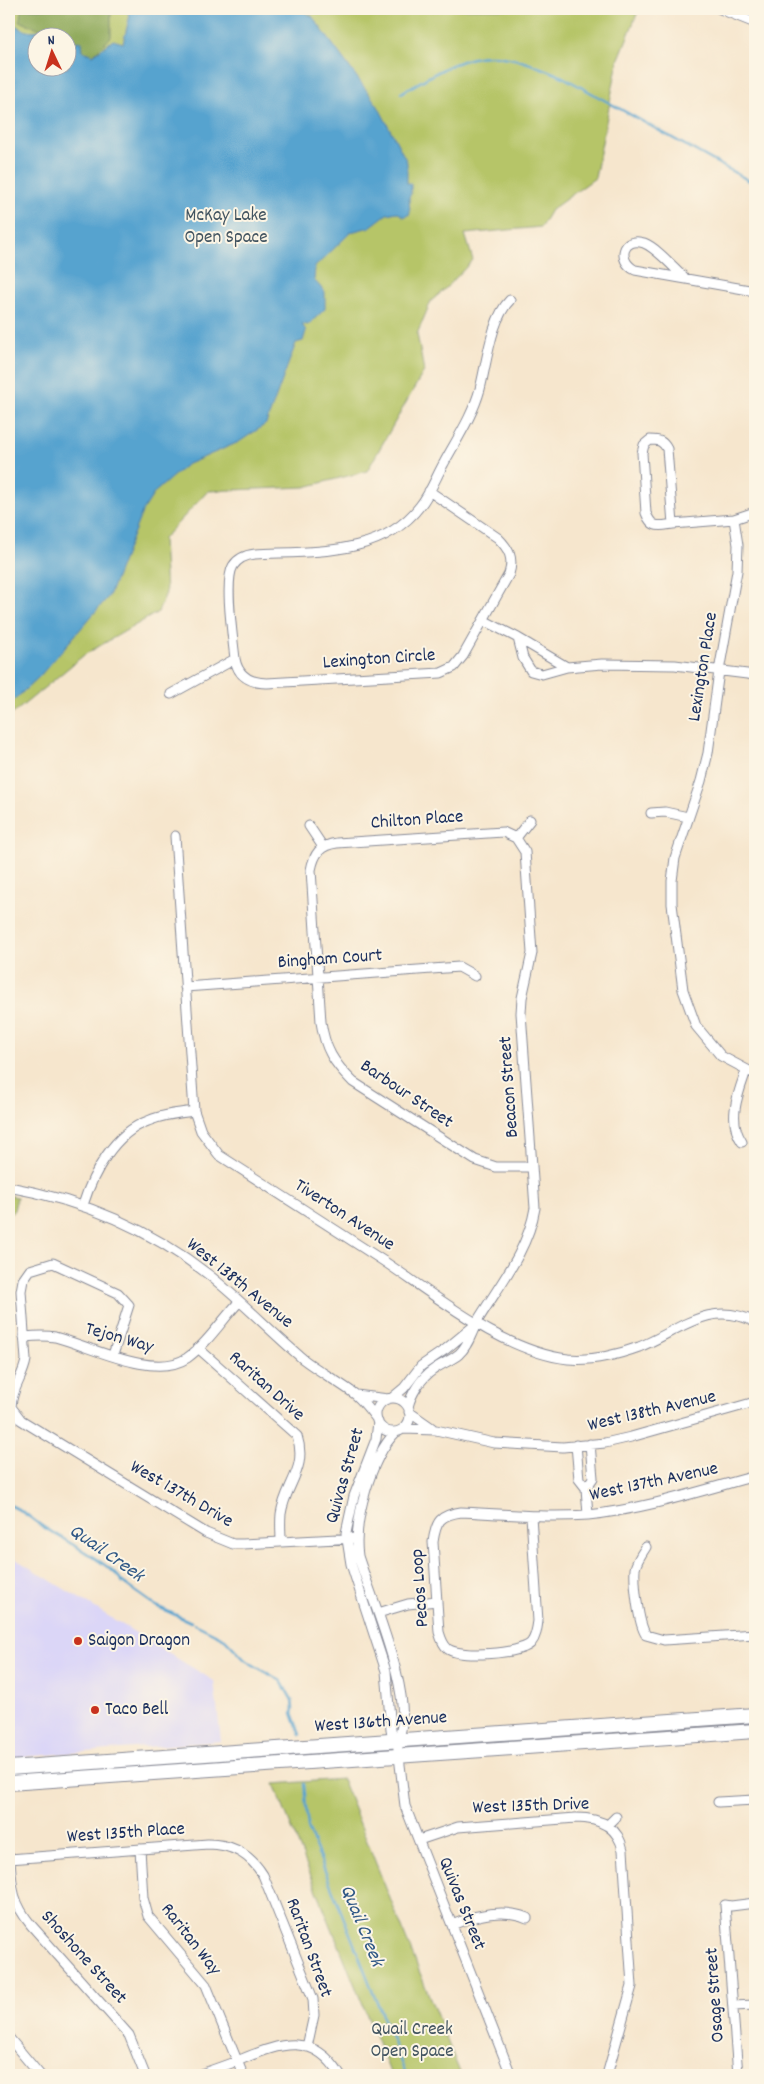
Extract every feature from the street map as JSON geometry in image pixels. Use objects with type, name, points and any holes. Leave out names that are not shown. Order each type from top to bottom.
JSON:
[{"type":"main road","name":"West 136th Avenue","points":[[9,1768],[755,1715]]},
{"type":"main road","name":"West 136th Avenue","points":[[9,1784],[755,1731]]},
{"type":"street","points":[[720,9],[755,23]]},
{"type":"street","points":[[684,277],[650,246],[636,242],[626,248],[623,254],[625,262],[635,270],[673,277],[684,277],[716,285],[755,291]]},
{"type":"street","points":[[172,694],[235,659],[228,583],[231,570],[237,561],[244,556],[255,554],[337,550],[366,544],[381,537],[408,519],[421,505],[472,411],[478,396],[499,316],[510,300]]},
{"type":"street","points":[[673,524],[668,449],[664,443],[658,440],[650,440],[644,445],[642,453],[646,513],[649,522],[657,526],[734,519],[755,512]]},
{"type":"street","name":"Lexington Circle","points":[[235,659],[239,670],[245,677],[261,683],[441,673],[457,664],[509,574],[512,558],[509,550],[498,538],[429,491]]},
{"type":"street","name":"Lexington Place","points":[[734,519],[738,545],[737,571],[719,671],[708,753],[701,781],[677,851],[672,881],[675,939],[682,990],[691,1015],[703,1037],[721,1056],[751,1073]]},
{"type":"street","points":[[483,620],[518,638],[566,667]]},
{"type":"street","points":[[518,638],[523,658],[531,672],[542,674],[566,667],[644,664],[675,665],[755,675]]},
{"type":"street","points":[[651,813],[665,812],[688,817]]},
{"type":"street","points":[[516,838],[530,820]]},
{"type":"street","points":[[309,826],[323,847]]},
{"type":"street","name":"Chilton Place","points":[[323,847],[336,842],[491,832],[503,832],[516,838]]},
{"type":"street","name":"Tiverton Avenue","points":[[175,836],[194,1111],[201,1131],[219,1155],[477,1323],[527,1350],[569,1359],[600,1358],[638,1347],[705,1315],[722,1313],[737,1315],[755,1322]]},
{"type":"street","name":"Beacon Street","points":[[409,1410],[412,1394],[432,1370],[459,1354],[470,1339],[477,1323],[522,1249],[532,1227],[535,1208],[521,1013],[532,952],[525,852],[516,838]]},
{"type":"street","name":"Barbour Street","points":[[323,847],[314,858],[311,870],[324,1040],[334,1061],[353,1082],[475,1160],[496,1167],[531,1167]]},
{"type":"street","name":"Bingham Court","points":[[185,987],[459,967],[475,976]]},
{"type":"street","points":[[742,1142],[734,1122],[737,1099],[751,1073]]},
{"type":"street","points":[[83,1206],[97,1168],[110,1150],[132,1129],[146,1121],[194,1111]]},
{"type":"street","name":"West 138th Avenue","points":[[9,1187],[48,1195],[83,1206],[127,1224],[165,1245],[209,1276],[304,1359],[356,1395],[377,1420]]},
{"type":"street","points":[[24,1337],[21,1291],[23,1280],[30,1270],[53,1263],[118,1293],[129,1305],[113,1355]]},
{"type":"street","name":"Tejon Way","points":[[24,1337],[55,1337],[136,1363],[161,1367],[178,1363],[198,1348],[239,1302]]},
{"type":"street","name":"Beacon Street","points":[[390,1399],[404,1388],[421,1366],[446,1349],[477,1323]]},
{"type":"street","name":"West 137th Drive","points":[[24,1337],[24,1369],[12,1393],[11,1407],[21,1420],[206,1533],[233,1544],[356,1538]]},
{"type":"street","name":"Raritan Drive","points":[[198,1348],[297,1436],[301,1448],[300,1462],[281,1513],[281,1542]]},
{"type":"street","name":"West 138th Avenue","points":[[356,1395],[390,1399]]},
{"type":"street","points":[[390,1399],[401,1401],[409,1410],[408,1421],[399,1430],[385,1430],[377,1420],[380,1404],[390,1399]]},
{"type":"street","name":"West 138th Avenue","points":[[399,1430],[436,1430],[494,1443],[526,1446],[576,1446],[631,1437],[755,1402]]},
{"type":"street","name":"West 138th Avenue","points":[[409,1410],[421,1422],[436,1430]]},
{"type":"street","name":"Quivas Street","points":[[377,1420],[376,1439],[354,1496],[347,1522],[346,1538],[351,1564],[386,1671],[391,1730],[392,1735],[397,1740]]},
{"type":"street","name":"Quivas Street","points":[[399,1430],[385,1445],[364,1496],[359,1514],[356,1538],[358,1556],[400,1685],[402,1728],[397,1740],[403,1799],[512,2075]]},
{"type":"street","points":[[586,1488],[592,1478],[590,1444]]},
{"type":"street","points":[[576,1446],[579,1479],[586,1488],[588,1514]]},
{"type":"street","name":"West 137th Avenue","points":[[440,1519],[450,1514],[461,1512],[531,1516],[588,1514],[662,1501],[755,1478]]},
{"type":"street","name":"Pecos Loop","points":[[440,1519],[435,1529],[433,1542],[441,1641],[446,1648],[462,1654],[518,1650],[532,1641],[537,1632],[538,1621],[531,1516]]},
{"type":"street","points":[[646,1547],[635,1568],[639,1617],[641,1627],[646,1635],[664,1640],[755,1634]]},
{"type":"street","points":[[378,1613],[408,1604],[437,1601]]},
{"type":"street","points":[[718,1802],[755,1800]]},
{"type":"street","points":[[608,1825],[616,1816]]},
{"type":"street","name":"West 135th Drive","points":[[419,1840],[466,1826],[576,1818],[596,1819],[608,1825],[620,1838],[623,1850],[631,1992],[607,2075]]},
{"type":"street","name":"West 135th Place","points":[[9,1859],[218,1844],[244,1853]]},
{"type":"street","name":"Raritan Way","points":[[140,1849],[143,1898],[148,1916],[209,1990],[243,2075]]},
{"type":"street","name":"Raritan Street","points":[[244,1853],[256,1863],[263,1875],[312,1999],[314,2015],[307,2047]]},
{"type":"street","name":"Shoshone Street","points":[[9,1859],[13,1893],[18,1907],[31,1925],[129,2035],[145,2075]]},
{"type":"street","name":"Osage Street","points":[[738,2075],[725,1905],[755,1904]]},
{"type":"street","points":[[452,1925],[477,1916],[511,1913],[527,1918]]},
{"type":"street","points":[[733,2006],[755,2005]]},
{"type":"street","points":[[9,2038],[40,2075]]},
{"type":"street","points":[[198,2075],[277,2046],[292,2044],[307,2047],[325,2056],[340,2075]]},
{"type":"shaded area","points":[[9,1555],[214,1681],[221,1741],[9,1758]]},
{"type":"green space","name":"McKay Lake Open Space","points":[[9,9],[639,9],[618,61],[595,178],[551,210],[541,227],[465,234],[473,260],[431,301],[417,334],[424,371],[367,471],[305,487],[208,491],[163,539],[166,593],[158,612],[84,655],[9,717]]},
{"type":"green space","points":[[23,9],[111,9],[111,37],[93,55],[78,50],[78,28],[38,28],[19,21]]},
{"type":"green space","points":[[9,1195],[17,1197],[14,1210],[9,1216]]},
{"type":"green space","name":"Quail Creek Open Space","points":[[342,1779],[461,2075],[391,2075],[274,1784]]},
{"type":"water","name":"McKay Lake Open Space","points":[[123,9],[298,9],[312,16],[378,106],[407,162],[407,183],[411,184],[411,194],[409,197],[410,214],[404,217],[397,212],[387,214],[370,227],[351,232],[315,267],[314,280],[325,292],[325,309],[308,325],[302,324],[306,331],[303,341],[296,343],[266,424],[239,442],[186,465],[155,492],[142,512],[109,596],[39,677],[9,705],[9,26],[15,25],[28,31],[28,78],[78,78],[78,41],[82,42],[83,51],[93,55],[113,40],[123,43],[130,15]]},
{"type":"waterway","points":[[401,93],[444,69],[466,60],[490,56],[518,60],[561,76],[755,184]]},
{"type":"waterway","name":"Quail Creek","points":[[9,1505],[99,1561],[117,1575],[121,1581],[156,1606],[191,1622]]},
{"type":"waterway","name":"Quail Creek","points":[[195,1624],[225,1639],[245,1660],[281,1681],[292,1700],[292,1713],[300,1735]]},
{"type":"waterway","name":"Quail Creek","points":[[304,1784],[308,1828],[406,2075]]},
{"type":"place","name":"Saigon Dragon","points":[[78,1641]]},
{"type":"place","name":"Taco Bell","points":[[95,1710]]}]
